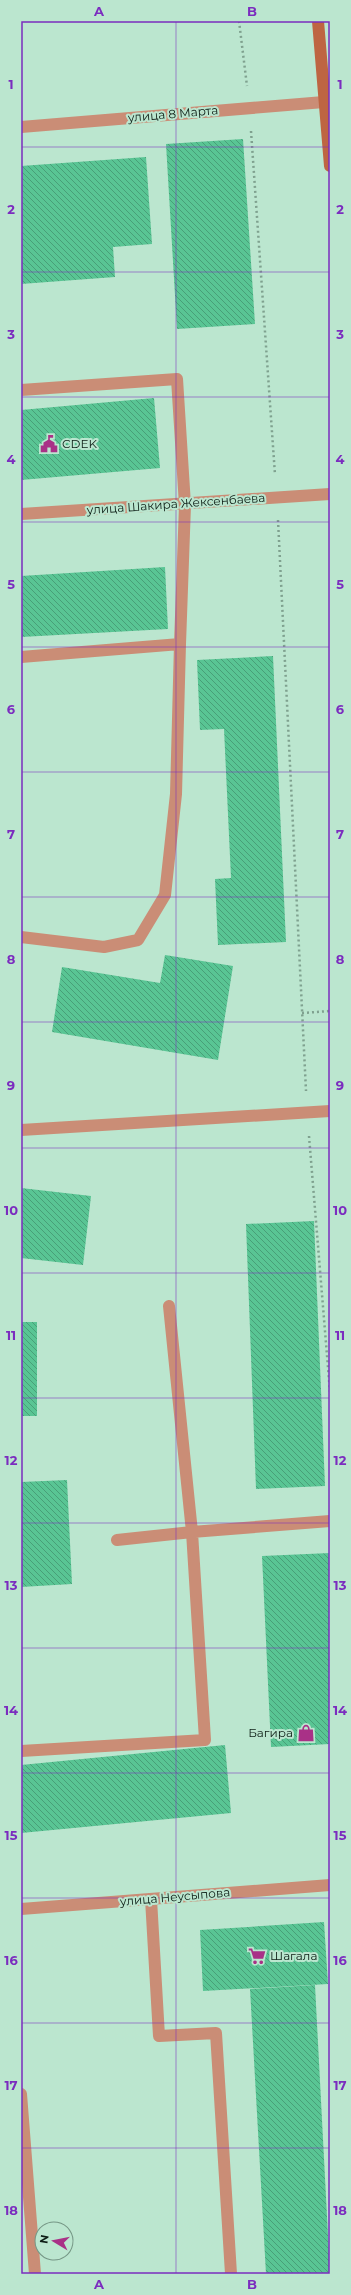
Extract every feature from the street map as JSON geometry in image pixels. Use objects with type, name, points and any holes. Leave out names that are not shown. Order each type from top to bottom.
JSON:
[{"type":"street","points":[[318,21],[330,166]]},
{"type":"street","name":"улица 8 Марта","points":[[21,126],[324,102]]},
{"type":"street","points":[[21,390],[177,379],[185,505],[176,794],[165,895],[138,940],[104,947],[21,937]]},
{"type":"street","name":"улица Шакира Жексенбаева","points":[[21,514],[185,505],[330,494]]},
{"type":"street","points":[[21,657],[180,644]]},
{"type":"street","points":[[21,1130],[330,1111]]},
{"type":"street","points":[[21,1751],[205,1740],[192,1532],[169,1306]]},
{"type":"street","points":[[117,1540],[192,1532],[330,1521]]},
{"type":"street","name":"улица Неусыпова","points":[[21,1909],[330,1885]]},
{"type":"street","points":[[151,1899],[159,2036],[216,2033],[231,2274]]},
{"type":"street","points":[[21,2094],[35,2274]]},
{"type":"path","points":[[239,21],[250,108],[276,498],[307,1112],[330,1392]]},
{"type":"path","points":[[302,1013],[330,1011]]},
{"type":"building","points":[[243,139],[255,324],[177,329],[166,144]]},
{"type":"building","points":[[146,157],[152,244],[113,247],[115,277],[21,284],[21,166]]},
{"type":"building","points":[[154,398],[160,468],[21,480],[21,410]]},
{"type":"building","points":[[165,567],[168,629],[21,637],[21,576]]},
{"type":"building","points":[[273,656],[286,942],[218,945],[215,879],[231,878],[224,729],[200,730],[197,660]]},
{"type":"building","points":[[165,955],[233,966],[218,1060],[52,1032],[62,967],[160,983]]},
{"type":"building","points":[[21,1188],[91,1196],[83,1265],[21,1258]]},
{"type":"building","points":[[314,1221],[325,1486],[256,1489],[246,1224]]},
{"type":"building","points":[[21,1322],[37,1322],[37,1416],[21,1416]]},
{"type":"building","points":[[67,1480],[72,1584],[21,1587],[21,1482]]},
{"type":"building","points":[[330,1553],[330,1744],[271,1747],[262,1556]]},
{"type":"building","points":[[225,1745],[231,1813],[21,1833],[21,1765]]},
{"type":"building","points":[[324,1922],[328,1984],[203,1991],[200,1930]]},
{"type":"building","points":[[315,1985],[330,2274],[266,2274],[250,1989]]},
{"type":"place","name":"CDEK","points":[[49,444]]},
{"type":"place","name":"Багира","points":[[306,1733]]},
{"type":"place","name":"Шагала","points":[[257,1956]]}]
